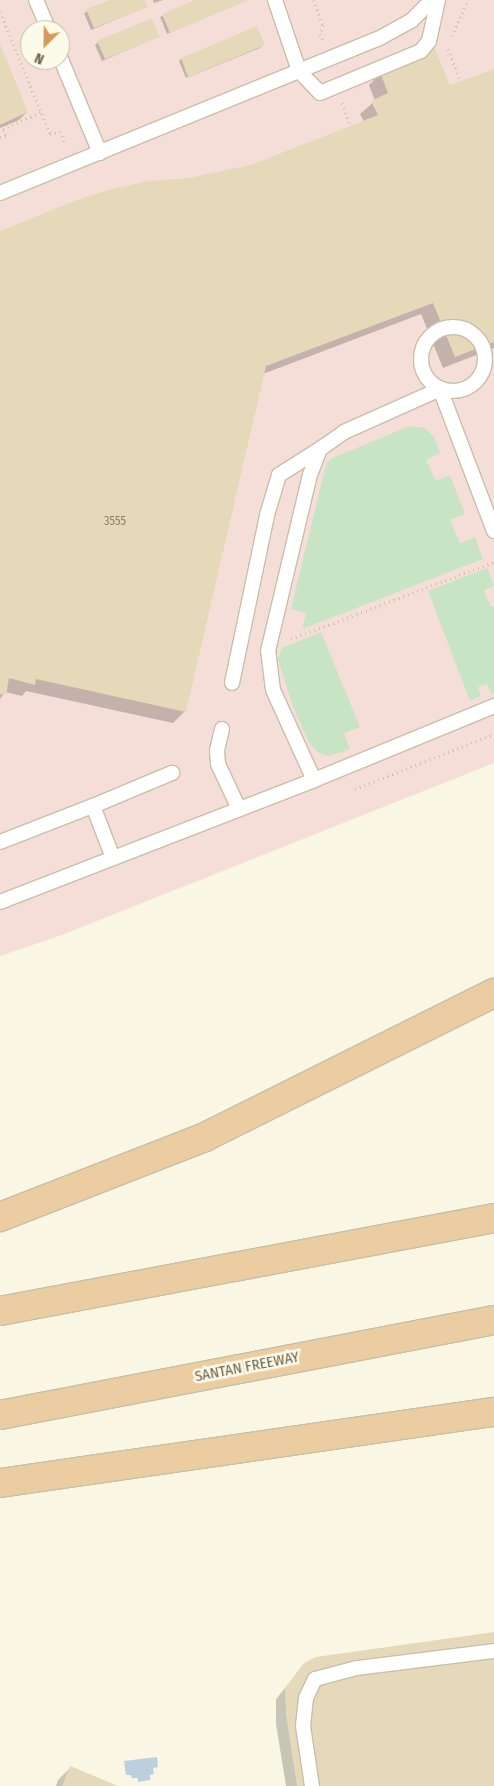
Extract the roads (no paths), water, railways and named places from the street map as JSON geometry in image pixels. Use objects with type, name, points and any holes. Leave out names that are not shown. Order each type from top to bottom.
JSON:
[{"type":"highway","points":[[0,1217],[205,1137],[494,993]]},
{"type":"highway","points":[[0,1311],[494,1218]]},
{"type":"highway","name":"SANTAN FREEWAY","points":[[0,1414],[494,1320]]},
{"type":"highway","points":[[0,1483],[494,1412]]},
{"type":"lane","points":[[36,0],[45,20]]},
{"type":"lane","points":[[275,0],[299,71],[320,93],[421,52],[429,41],[438,0]]},
{"type":"lane","points":[[0,193],[378,39],[411,21],[432,0]]},
{"type":"lane","points":[[65,70],[100,153]]},
{"type":"lane","points":[[232,683],[267,515],[279,475],[344,432],[440,388],[462,391],[480,378],[485,368],[486,357],[483,346],[478,338],[462,328],[443,328],[433,333],[426,342],[422,352],[424,373],[440,388],[494,531]]},
{"type":"lane","points":[[314,780],[273,690],[269,647],[310,475],[320,449]]},
{"type":"lane","points":[[0,902],[239,810],[494,706]]},
{"type":"lane","points":[[222,729],[217,750],[218,764],[239,810]]},
{"type":"lane","points":[[0,842],[172,774]]},
{"type":"lane","points":[[93,806],[113,858]]},
{"type":"lane","points":[[312,1786],[303,1726],[306,1698],[315,1679],[357,1668],[494,1651]]},
{"type":"water","points":[[157,1757],[158,1767],[153,1768],[154,1774],[150,1775],[150,1780],[138,1782],[138,1778],[126,1775],[124,1761]]}]
